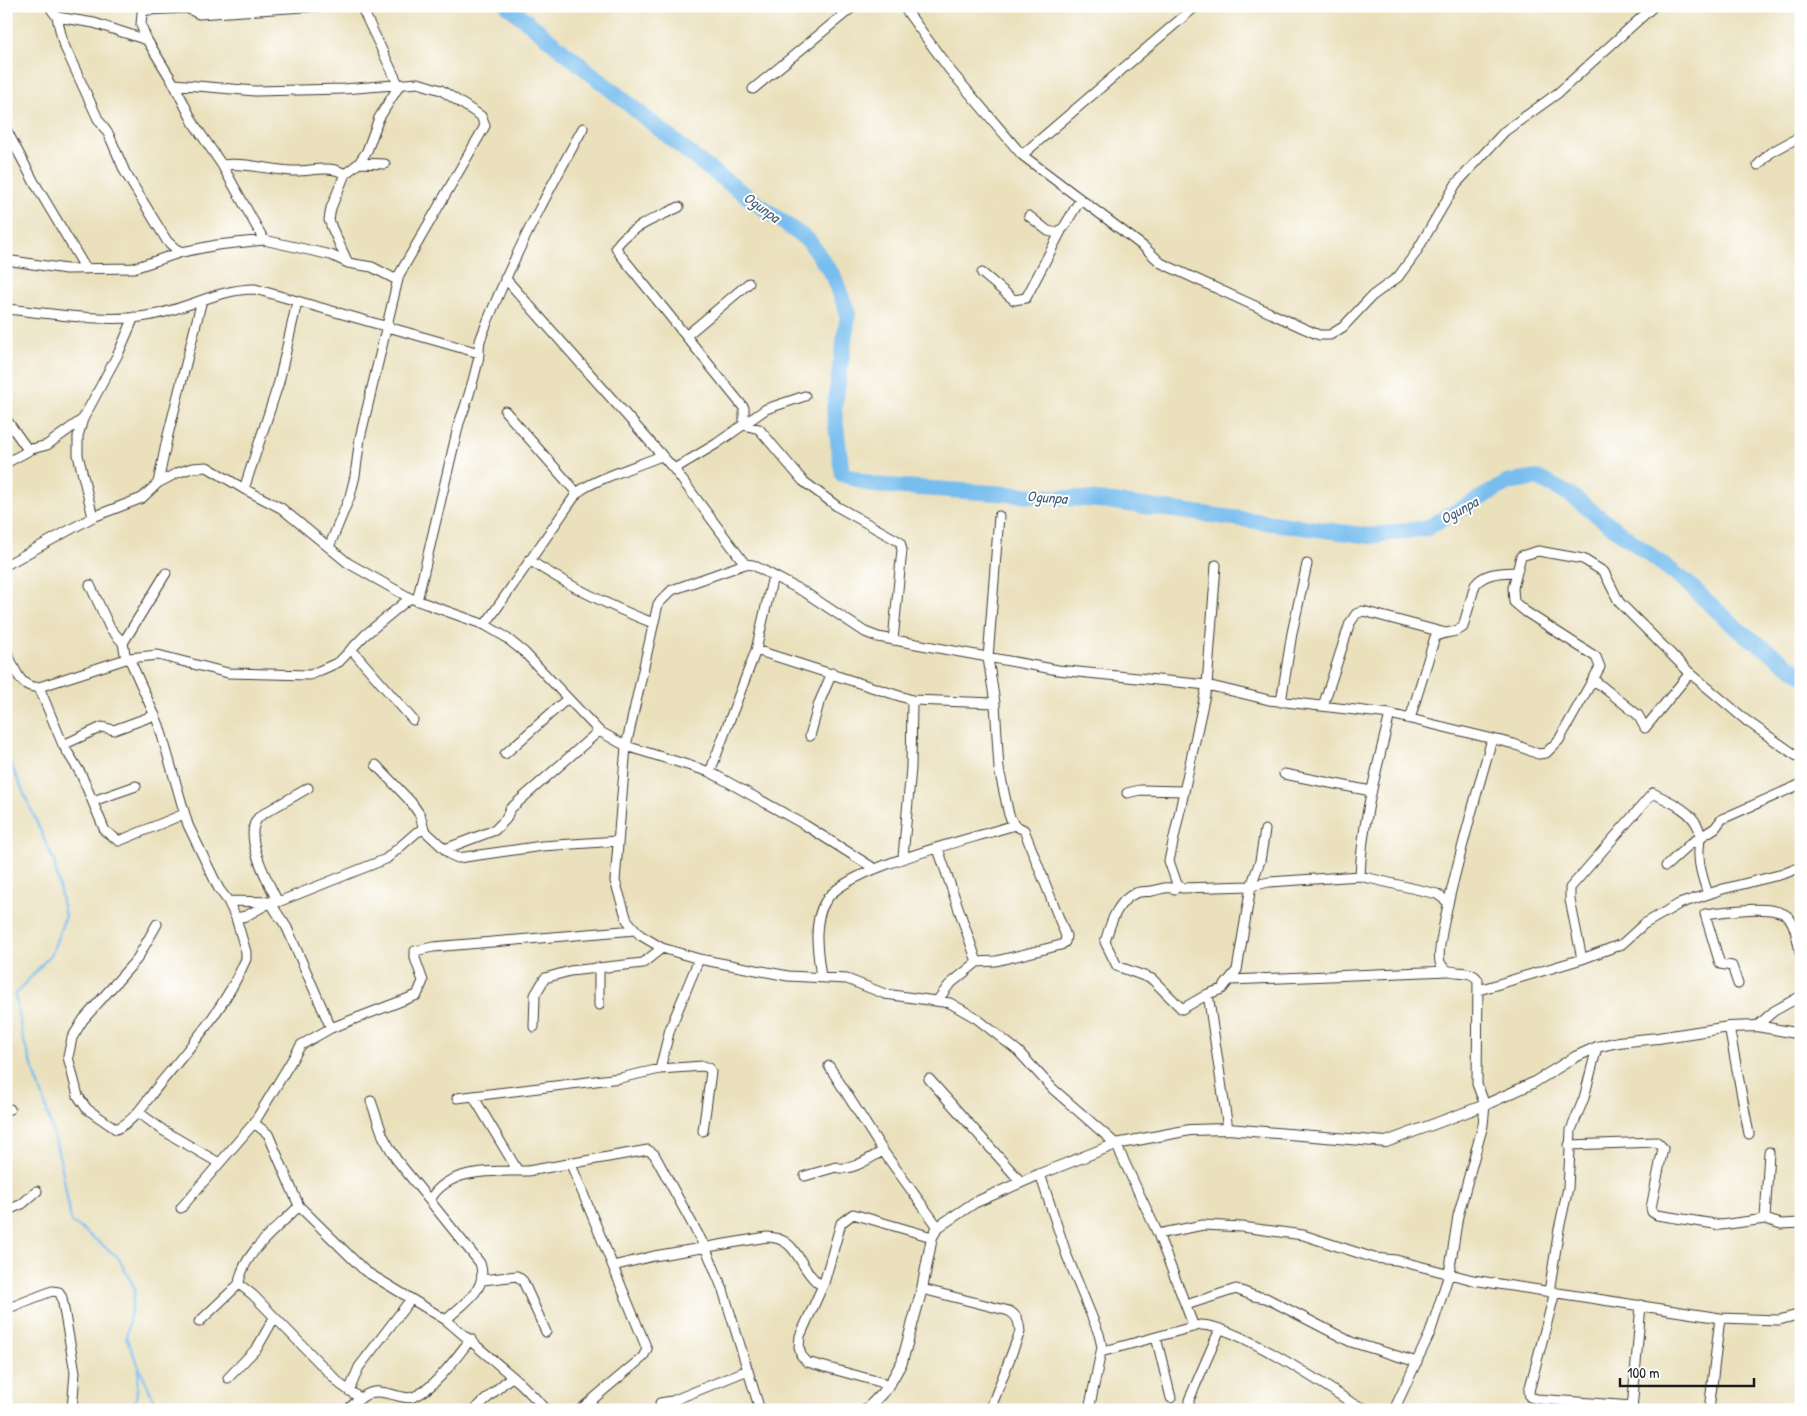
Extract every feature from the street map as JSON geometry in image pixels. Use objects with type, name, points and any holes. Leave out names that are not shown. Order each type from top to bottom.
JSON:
[{"type":"street","points":[[49,6],[57,17],[63,43],[125,172],[167,241],[182,252]]},
{"type":"street","points":[[264,240],[222,165],[194,124],[174,84],[147,40],[141,25],[142,13],[147,10],[187,8],[199,14],[318,6]]},
{"type":"street","points":[[361,6],[399,86]]},
{"type":"street","points":[[753,89],[854,6]]},
{"type":"street","points":[[903,6],[949,69],[1022,155],[1144,246],[1162,263],[1319,335],[1330,335],[1343,327],[1372,296],[1398,277],[1456,184],[1505,130],[1558,94],[1654,6]]},
{"type":"street","points":[[1022,155],[1196,6]]},
{"type":"street","points":[[57,17],[94,23],[147,40]]},
{"type":"street","points":[[174,84],[255,91],[399,86],[418,83],[441,90],[480,116],[484,126],[397,280],[360,438],[354,483],[329,547]]},
{"type":"street","points":[[348,263],[329,220],[335,196],[345,174],[359,163],[367,151],[379,118],[399,86]]},
{"type":"street","points":[[6,650],[20,680],[26,685],[39,687],[128,658],[158,655],[228,673],[310,675],[339,662],[351,649],[413,599],[459,423],[467,403],[480,341],[505,278],[534,218],[583,128]]},
{"type":"street","points":[[6,130],[34,182],[86,269]]},
{"type":"street","points":[[1758,165],[1770,153],[1801,136]]},
{"type":"street","points":[[359,163],[385,164]]},
{"type":"street","points":[[222,165],[252,165],[292,171],[333,168],[345,174]]},
{"type":"street","points":[[982,273],[1014,300],[1026,298],[1061,230],[1080,200]]},
{"type":"street","points":[[679,207],[635,229],[616,247],[744,408],[744,425]]},
{"type":"street","points":[[1029,216],[1052,233],[1061,230]]},
{"type":"street","points":[[6,260],[66,269],[134,268],[182,252],[217,245],[264,240],[330,255],[348,263],[372,267],[397,280]]},
{"type":"street","points":[[505,278],[674,469],[745,564]]},
{"type":"street","points":[[686,336],[749,283]]},
{"type":"street","points":[[6,309],[87,317],[134,317],[152,315],[228,291],[256,289],[282,295],[297,302],[386,328],[479,353]]},
{"type":"street","points":[[158,483],[167,439],[202,300]]},
{"type":"street","points":[[244,489],[279,382],[297,302]]},
{"type":"street","points":[[93,517],[78,455],[78,436],[83,419],[119,352],[134,317]]},
{"type":"street","points":[[674,469],[766,409],[805,396]]},
{"type":"street","points":[[505,411],[577,493]]},
{"type":"street","points":[[6,419],[26,447],[32,449]]},
{"type":"street","points":[[6,463],[32,449],[47,445],[83,419]]},
{"type":"street","points":[[744,425],[763,432],[803,481],[838,507],[900,542],[902,550],[892,640]]},
{"type":"street","points":[[68,430],[78,436]]},
{"type":"street","points":[[485,625],[577,493],[586,485],[600,482],[661,456]]},
{"type":"street","points":[[6,565],[93,517],[142,498],[158,483],[192,468],[208,467],[244,489],[281,508],[348,563],[413,599],[485,625],[524,652],[567,699],[600,731],[626,746],[710,772],[804,825],[875,869]]},
{"type":"street","points":[[938,1001],[949,985],[978,962],[996,961],[1060,945],[1065,942],[1066,936],[1024,830],[1014,825],[1009,815],[998,769],[995,703],[988,658],[999,516]]},
{"type":"street","points":[[1194,1327],[1158,1234],[1116,1144],[1053,1089],[1018,1052],[976,1018],[950,1003],[885,994],[847,979],[788,976],[699,959],[662,948],[640,935],[627,920],[615,881],[626,746],[658,604],[672,590],[745,564],[760,567],[806,593],[865,632],[892,640],[1058,670],[1207,685],[1281,702],[1390,714],[1514,744],[1538,754],[1546,753],[1559,740],[1600,667],[1596,657],[1526,612],[1514,602],[1513,588],[1521,556],[1538,551],[1583,559],[1604,572],[1619,602],[1690,673],[1747,720],[1801,759]]},
{"type":"street","points":[[529,560],[564,583],[614,608],[653,623]]},
{"type":"street","points":[[1281,702],[1292,633],[1307,564]]},
{"type":"street","points":[[1216,565],[1207,685],[1168,861],[1177,884],[1182,888],[1251,886],[1269,882],[1360,876],[1437,894],[1448,902]]},
{"type":"street","points":[[1323,706],[1350,623],[1356,614],[1363,611],[1442,632],[1459,630],[1463,627],[1475,586],[1479,580],[1484,576],[1516,572]]},
{"type":"street","points":[[123,643],[166,574]]},
{"type":"street","points":[[710,772],[756,650],[773,576]]},
{"type":"street","points":[[90,585],[110,628],[123,643],[128,658],[155,715],[184,814],[236,918],[246,952],[244,964],[222,1005],[138,1112],[124,1126],[116,1130],[87,1109],[78,1096],[68,1057],[72,1038],[83,1020],[137,959],[157,924]]},
{"type":"street","points":[[1410,719],[1435,637],[1442,632]]},
{"type":"street","points":[[351,649],[413,720]]},
{"type":"street","points":[[756,650],[912,700],[995,703]]},
{"type":"street","points":[[810,736],[819,702],[832,673]]},
{"type":"street","points":[[1594,680],[1638,715],[1646,728],[1690,673]]},
{"type":"street","points":[[39,687],[63,745],[81,774],[94,801],[105,831],[118,841],[184,814]]},
{"type":"street","points":[[505,754],[567,699]]},
{"type":"street","points":[[903,857],[911,768],[912,700]]},
{"type":"street","points":[[1360,876],[1361,854],[1370,792],[1390,714]]},
{"type":"street","points":[[63,745],[102,727],[114,730],[155,715]]},
{"type":"street","points":[[445,849],[495,830],[506,819],[510,808],[600,731]]},
{"type":"street","points":[[1448,971],[1439,961],[1439,955],[1448,902],[1492,739]]},
{"type":"street","points":[[376,765],[411,802],[420,815],[424,830],[451,855],[465,858],[542,846],[618,841]]},
{"type":"street","points":[[1284,774],[1370,792]]},
{"type":"street","points":[[1666,866],[1700,836],[1731,815],[1801,784]]},
{"type":"street","points":[[94,801],[136,786]]},
{"type":"street","points":[[308,788],[258,817],[253,827],[254,842],[275,902],[274,911],[280,916],[286,928],[331,1028]]},
{"type":"street","points":[[1127,793],[1140,790],[1184,791]]},
{"type":"street","points":[[1582,959],[1570,900],[1570,888],[1653,793],[1683,809],[1697,824],[1700,836],[1700,864],[1708,894]]},
{"type":"street","points":[[822,978],[817,953],[819,919],[825,901],[839,889],[875,869],[903,857],[938,849],[1014,825]]},
{"type":"street","points":[[236,918],[246,916],[275,902],[386,860],[418,832],[424,830]]},
{"type":"street","points":[[1177,884],[1175,888],[1165,886],[1154,891],[1136,893],[1120,905],[1105,942],[1117,966],[1152,979],[1182,1009],[1208,994],[1222,989],[1237,970],[1251,886],[1260,861],[1265,830]]},
{"type":"street","points":[[938,849],[978,962]]},
{"type":"street","points":[[1479,990],[1582,959],[1622,944],[1644,924],[1679,904],[1708,894],[1783,874],[1801,866]]},
{"type":"street","points":[[228,901],[275,902]]},
{"type":"street","points":[[1738,984],[1732,966],[1720,964],[1706,914],[1764,909],[1782,913],[1789,917],[1793,926],[1801,957]]},
{"type":"street","points":[[181,1208],[254,1123],[301,1045],[331,1028],[417,996],[423,981],[414,958],[415,951],[433,947],[635,930]]},
{"type":"street","points":[[534,1027],[535,995],[545,978],[553,974],[644,963],[662,948]]},
{"type":"street","points":[[660,1069],[670,1029],[699,959]]},
{"type":"street","points":[[599,968],[599,1005]]},
{"type":"street","points":[[1230,980],[1448,971],[1475,975],[1478,980],[1477,1084],[1484,1105],[1483,1125],[1458,1216],[1449,1274],[1430,1333],[1394,1410]]},
{"type":"street","points":[[1208,994],[1228,1129]]},
{"type":"street","points":[[1757,1026],[1774,1010],[1801,996]]},
{"type":"street","points":[[866,1410],[888,1387],[907,1348],[922,1289],[932,1237],[938,1227],[974,1203],[1040,1174],[1116,1144],[1190,1130],[1228,1129],[1305,1134],[1365,1142],[1386,1142],[1484,1105],[1533,1084],[1575,1057],[1597,1047],[1618,1042],[1729,1027],[1757,1026],[1801,1034]]},
{"type":"street","points":[[1729,1027],[1749,1134]]},
{"type":"street","points":[[1597,1047],[1596,1059],[1584,1098],[1571,1130],[1568,1188],[1559,1230],[1552,1292],[1529,1391],[1530,1397],[1537,1400],[1632,1408],[1641,1305]]},
{"type":"street","points":[[457,1098],[620,1078],[660,1069],[704,1066],[709,1068],[711,1072],[703,1131]]},
{"type":"street","points":[[829,1066],[883,1151],[938,1227]]},
{"type":"street","points":[[929,1079],[1021,1182]]},
{"type":"street","points":[[473,1096],[518,1171]]},
{"type":"street","points":[[371,1102],[383,1136],[396,1159],[480,1263],[483,1280],[480,1287],[446,1320]]},
{"type":"street","points":[[138,1112],[219,1163]]},
{"type":"street","points":[[254,1123],[268,1134],[299,1206],[365,1272],[446,1320],[512,1376],[547,1410]]},
{"type":"street","points":[[1569,1145],[1657,1142],[1663,1148],[1651,1208],[1652,1212],[1657,1215],[1721,1225],[1766,1219],[1781,1224],[1801,1223]]},
{"type":"street","points":[[430,1200],[436,1190],[451,1180],[473,1173],[518,1171],[648,1150],[654,1154],[706,1249],[723,1290],[760,1410]]},
{"type":"street","points":[[805,1176],[836,1167],[841,1169],[852,1166],[883,1151]]},
{"type":"street","points":[[1766,1219],[1769,1152]]},
{"type":"street","points":[[570,1162],[647,1349],[643,1357],[580,1410]]},
{"type":"street","points":[[1040,1174],[1067,1256],[1097,1326],[1101,1352],[1089,1410]]},
{"type":"street","points":[[6,1211],[22,1204],[37,1191]]},
{"type":"street","points":[[199,1322],[239,1284],[240,1272],[255,1252],[299,1206]]},
{"type":"street","points":[[888,1387],[880,1382],[807,1362],[801,1355],[799,1346],[800,1336],[824,1283],[841,1222],[853,1214],[932,1237]]},
{"type":"street","points":[[1158,1234],[1204,1225],[1302,1235],[1374,1258],[1396,1260],[1473,1280],[1720,1318],[1779,1320],[1801,1314]]},
{"type":"street","points":[[613,1266],[654,1256],[706,1249],[767,1237],[778,1237],[791,1245],[812,1278],[818,1283],[824,1283]]},
{"type":"street","points":[[483,1280],[517,1276],[523,1281],[546,1332]]},
{"type":"street","points":[[239,1284],[349,1391],[360,1398]]},
{"type":"street","points":[[922,1289],[1015,1315],[1019,1322],[1020,1332],[990,1410]]},
{"type":"street","points":[[1186,1305],[1236,1289],[1254,1296],[1266,1298],[1352,1342],[1417,1362]]},
{"type":"street","points":[[6,1309],[52,1291],[59,1292],[62,1298],[75,1372],[72,1410]]},
{"type":"street","points":[[349,1391],[358,1367],[411,1299]]},
{"type":"street","points":[[228,1378],[257,1348],[274,1318]]},
{"type":"street","points":[[1708,1410],[1720,1318]]},
{"type":"street","points":[[1101,1352],[1209,1324],[1256,1345],[1352,1404],[1369,1410]]},
{"type":"street","points":[[1193,1410],[1189,1405],[1190,1400],[1220,1329]]},
{"type":"street","points":[[1156,1337],[1171,1398]]},
{"type":"street","points":[[347,1410],[366,1393],[378,1390],[409,1398],[416,1396],[437,1379],[471,1340]]},
{"type":"street","points":[[660,1403],[672,1401],[748,1370]]},
{"type":"street","points":[[474,1410],[512,1376]]},
{"type":"waterway","name":"Ogunpa","points":[[508,6],[700,162],[809,241],[834,277],[848,314],[834,409],[842,474],[873,485],[1098,500],[1370,536],[1427,528],[1507,483],[1537,478],[1569,494],[1685,581],[1736,628],[1801,674]]},
{"type":"waterway","name":"Ogunpa","points":[[511,9],[516,6]]},
{"type":"waterway","points":[[6,753],[54,861],[65,917],[52,953],[15,995],[23,1039],[44,1100],[61,1163],[71,1221],[118,1257],[135,1289],[126,1337],[158,1410]]},
{"type":"waterway","points":[[135,1410],[139,1369]]}]
